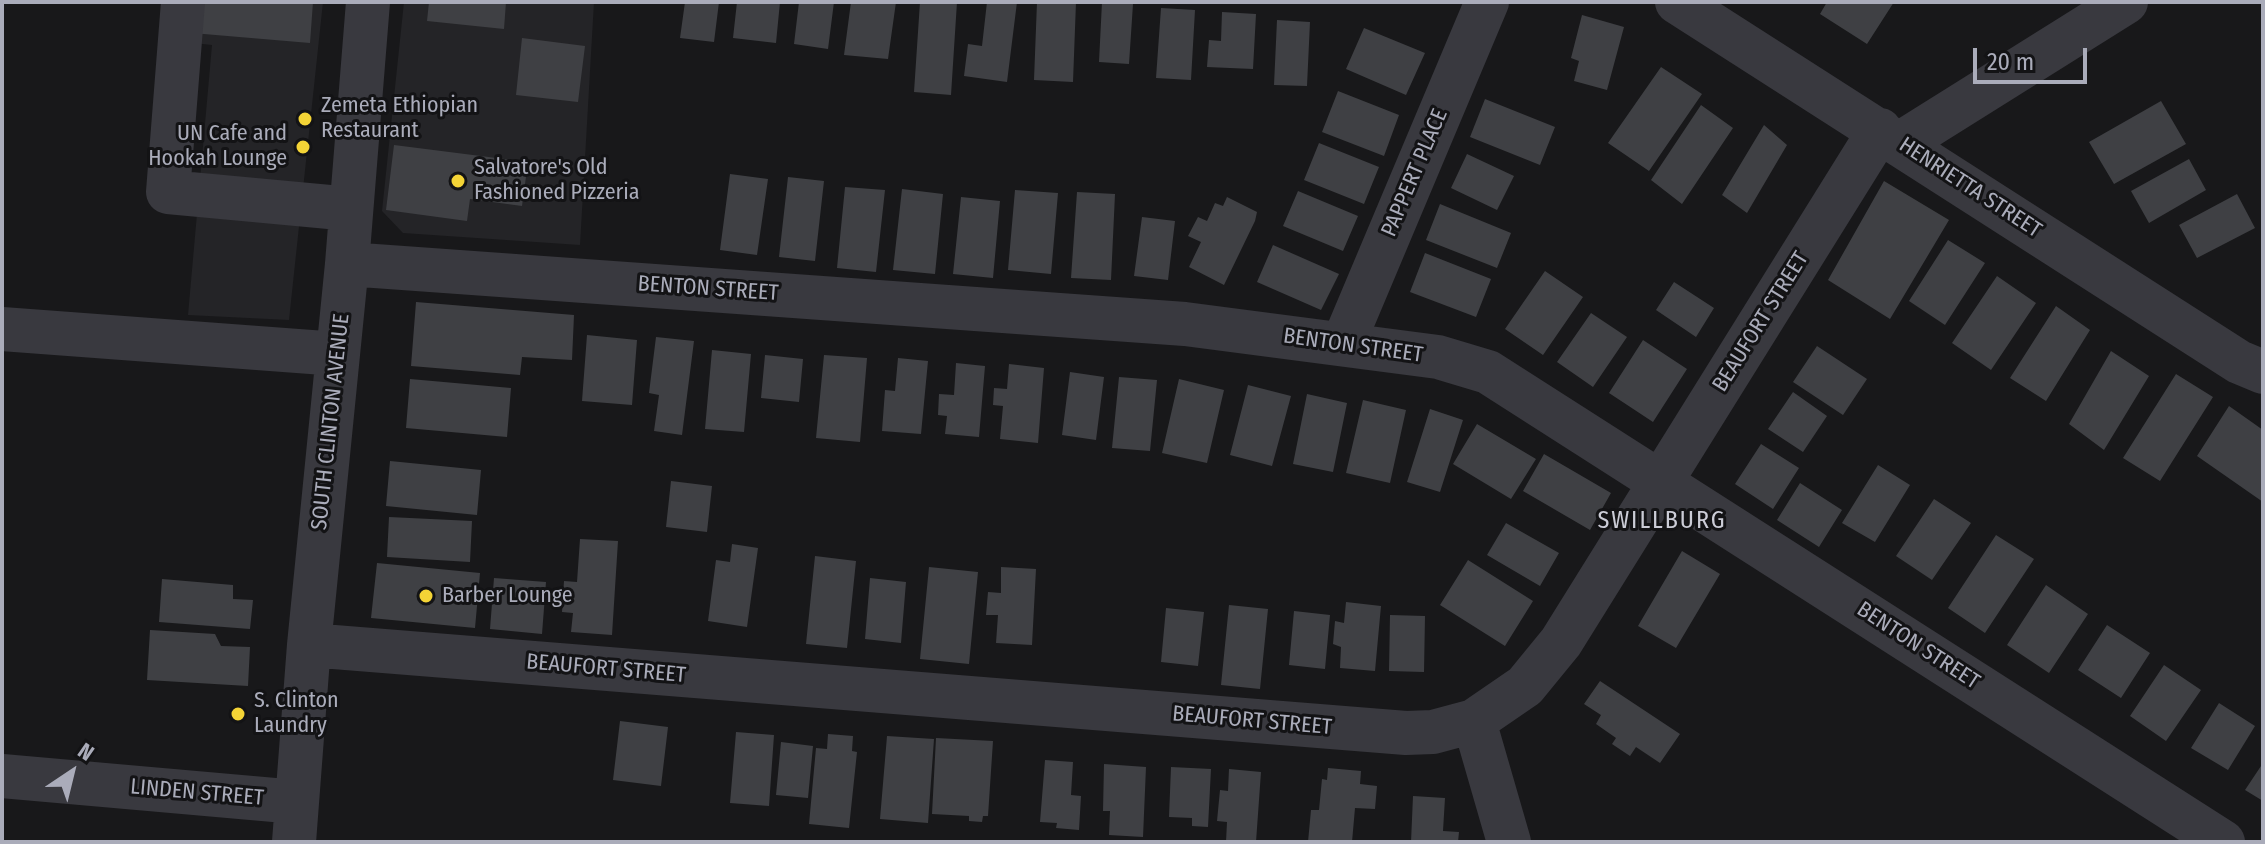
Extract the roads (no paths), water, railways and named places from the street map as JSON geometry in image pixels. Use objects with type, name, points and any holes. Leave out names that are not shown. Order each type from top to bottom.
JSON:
[{"type":"street","points":[[183,2],[168,192],[351,209]]},
{"type":"street","name":"SOUTH CLINTON AVENUE","points":[[295,822],[368,2]]},
{"type":"street","name":"PAPPERT PLACE","points":[[1343,344],[1487,2]]},
{"type":"street","name":"HENRIETTA STREET","points":[[1677,2],[2239,362],[2263,372]]},
{"type":"street","points":[[1891,137],[2126,2]]},
{"type":"street","name":"BEAUFORT STREET","points":[[309,645],[1406,733],[1433,732],[1474,721],[1525,686],[1561,642],[1662,481],[1891,137]]},
{"type":"street","name":"BENTON STREET","points":[[347,264],[1185,324],[1438,357],[1488,372],[2223,842]]},
{"type":"street","points":[[2,329],[338,354]]},
{"type":"street","points":[[1474,721],[1509,842]]},
{"type":"street","name":"LINDEN STREET","points":[[2,776],[295,822]]},
{"type":"place","name":"Zemeta Ethiopian Restaurant","points":[[305,119]]},
{"type":"place","name":"UN Cafe and Hookah Lounge","points":[[303,147]]},
{"type":"place","name":"Salvatore's Old Fashioned Pizzeria","points":[[458,181]]},
{"type":"place","name":"Barber Lounge","points":[[426,596]]},
{"type":"place","name":"S. Clinton Laundry","points":[[238,714]]},
{"type":"district","name":"SWILLBURG","points":[[1662,521]]}]
